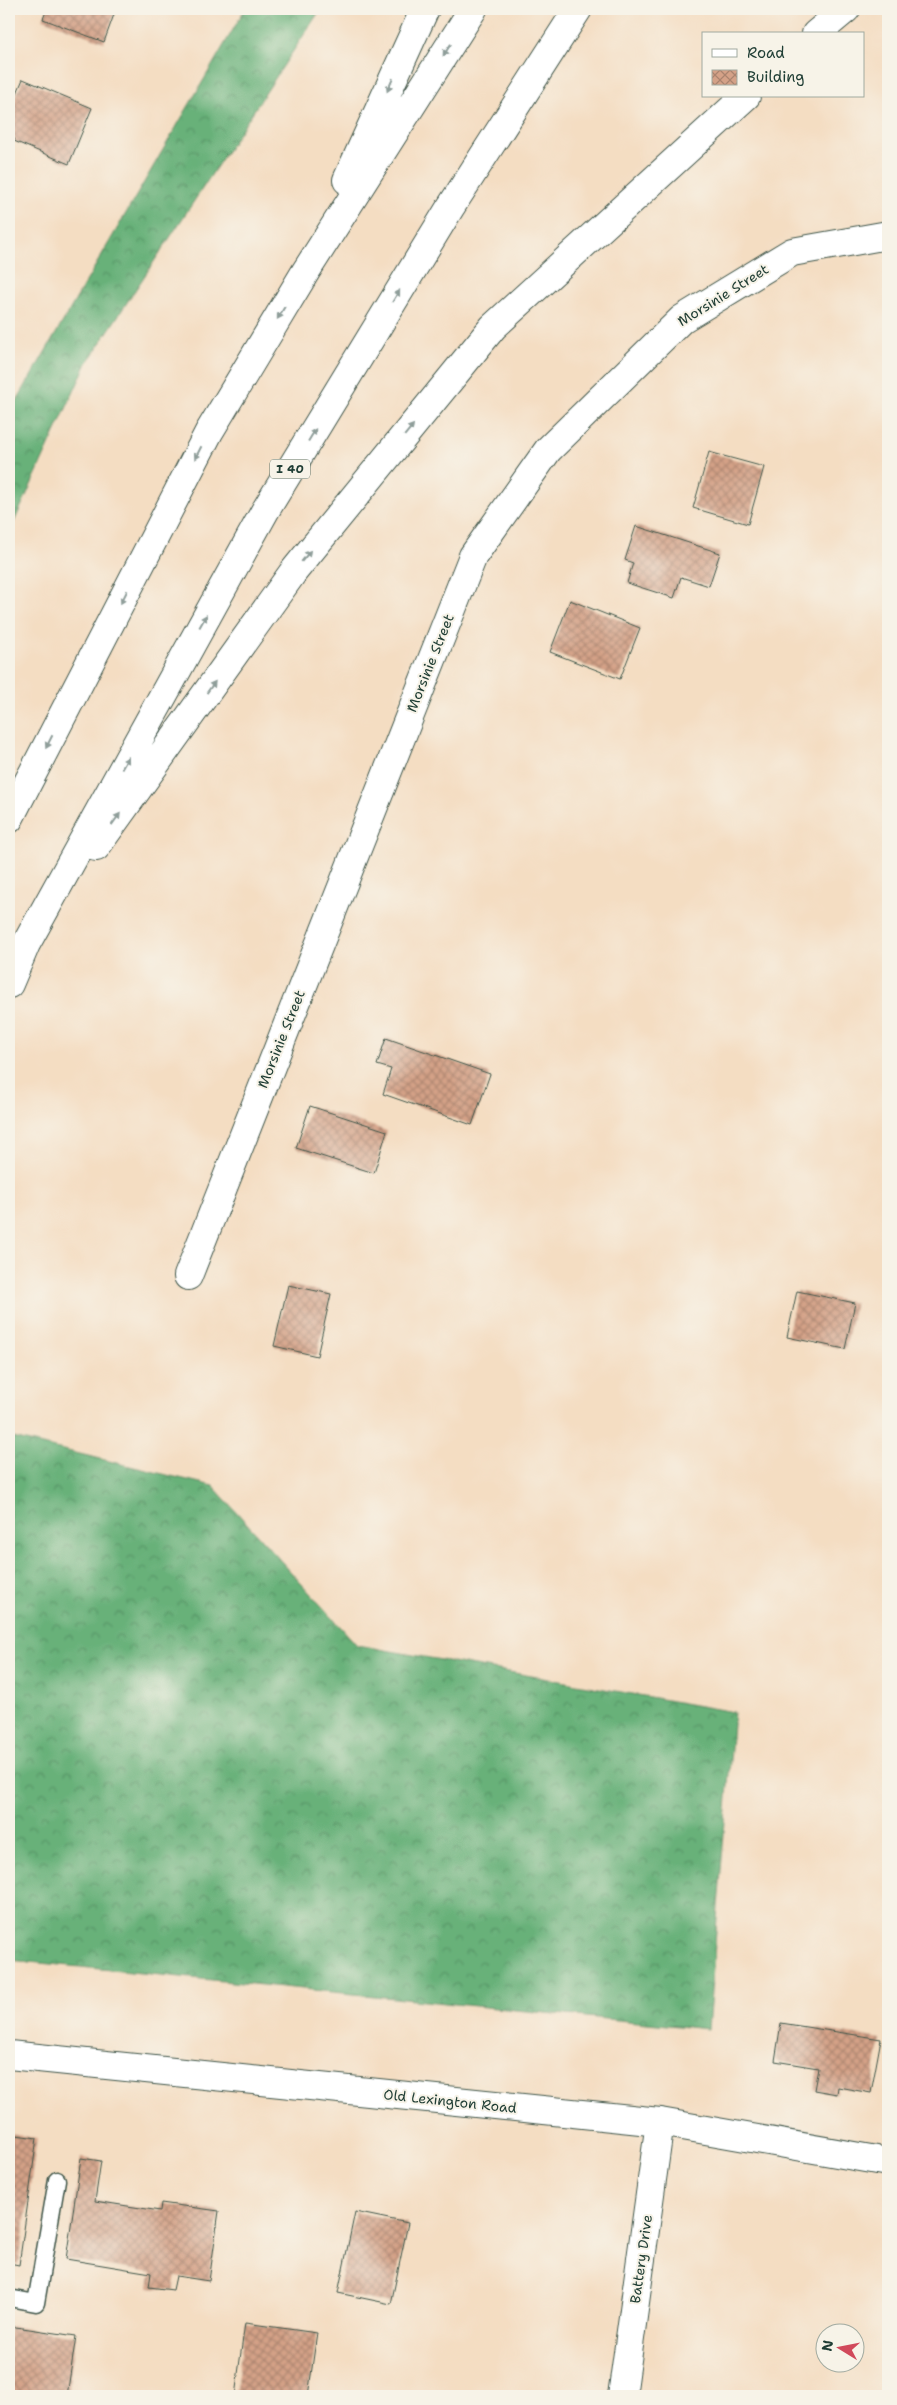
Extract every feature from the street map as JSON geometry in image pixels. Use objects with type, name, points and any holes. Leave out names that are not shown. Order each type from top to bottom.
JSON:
[{"type":"main road","points":[[306,271],[425,9]]},
{"type":"main road","points":[[9,819],[209,432],[306,271],[473,9]]},
{"type":"main road","name":"I 40","points":[[9,984],[26,944],[265,512],[450,208],[578,9]]},
{"type":"main road","points":[[818,32],[846,9]]},
{"type":"main road","points":[[26,944],[294,571],[493,327],[744,98]]},
{"type":"main road","name":"Morsinie Street","points":[[188,1276],[473,556],[548,450],[682,319],[792,252],[888,235]]},
{"type":"main road","name":"Old Lexington Road","points":[[9,2055],[660,2122],[888,2162]]},
{"type":"main road","name":"Battery Drive","points":[[622,2396],[660,2122]]},
{"type":"lane","points":[[9,2298],[36,2303],[57,2180]]},
{"type":"green space","points":[[245,9],[321,9],[87,363],[9,533],[9,414]]},
{"type":"green space","points":[[9,1437],[213,1486],[357,1645],[734,1712],[708,2029],[9,1960]]},
{"type":"building","points":[[47,9],[116,9],[104,42],[43,19]]},
{"type":"building","points":[[23,79],[92,108],[69,164],[14,141],[15,139],[9,136],[9,112]]},
{"type":"building","points":[[709,452],[764,467],[748,524],[693,508]]},
{"type":"building","points":[[636,526],[720,553],[709,586],[681,577],[674,598],[627,583],[633,563],[625,560]]},
{"type":"building","points":[[570,600],[640,628],[620,679],[550,652]]},
{"type":"building","points":[[386,1038],[490,1074],[472,1125],[383,1094],[391,1069],[377,1065]]},
{"type":"building","points":[[310,1106],[387,1131],[374,1173],[296,1148]]},
{"type":"building","points":[[288,1285],[331,1294],[317,1356],[274,1346]]},
{"type":"building","points":[[797,1291],[855,1303],[845,1349],[787,1337]]},
{"type":"building","points":[[781,2023],[881,2039],[871,2093],[838,2087],[837,2094],[814,2090],[818,2068],[775,2061]]},
{"type":"building","points":[[9,2134],[37,2138],[19,2265],[9,2263]]},
{"type":"building","points":[[81,2158],[101,2161],[95,2201],[160,2211],[161,2203],[219,2211],[209,2281],[176,2276],[173,2290],[149,2287],[151,2273],[66,2259]]},
{"type":"building","points":[[355,2212],[408,2223],[391,2304],[338,2293]]},
{"type":"building","points":[[245,2323],[317,2333],[308,2396],[235,2396]]},
{"type":"building","points":[[9,2326],[76,2336],[67,2396],[41,2396],[9,2392]]}]
